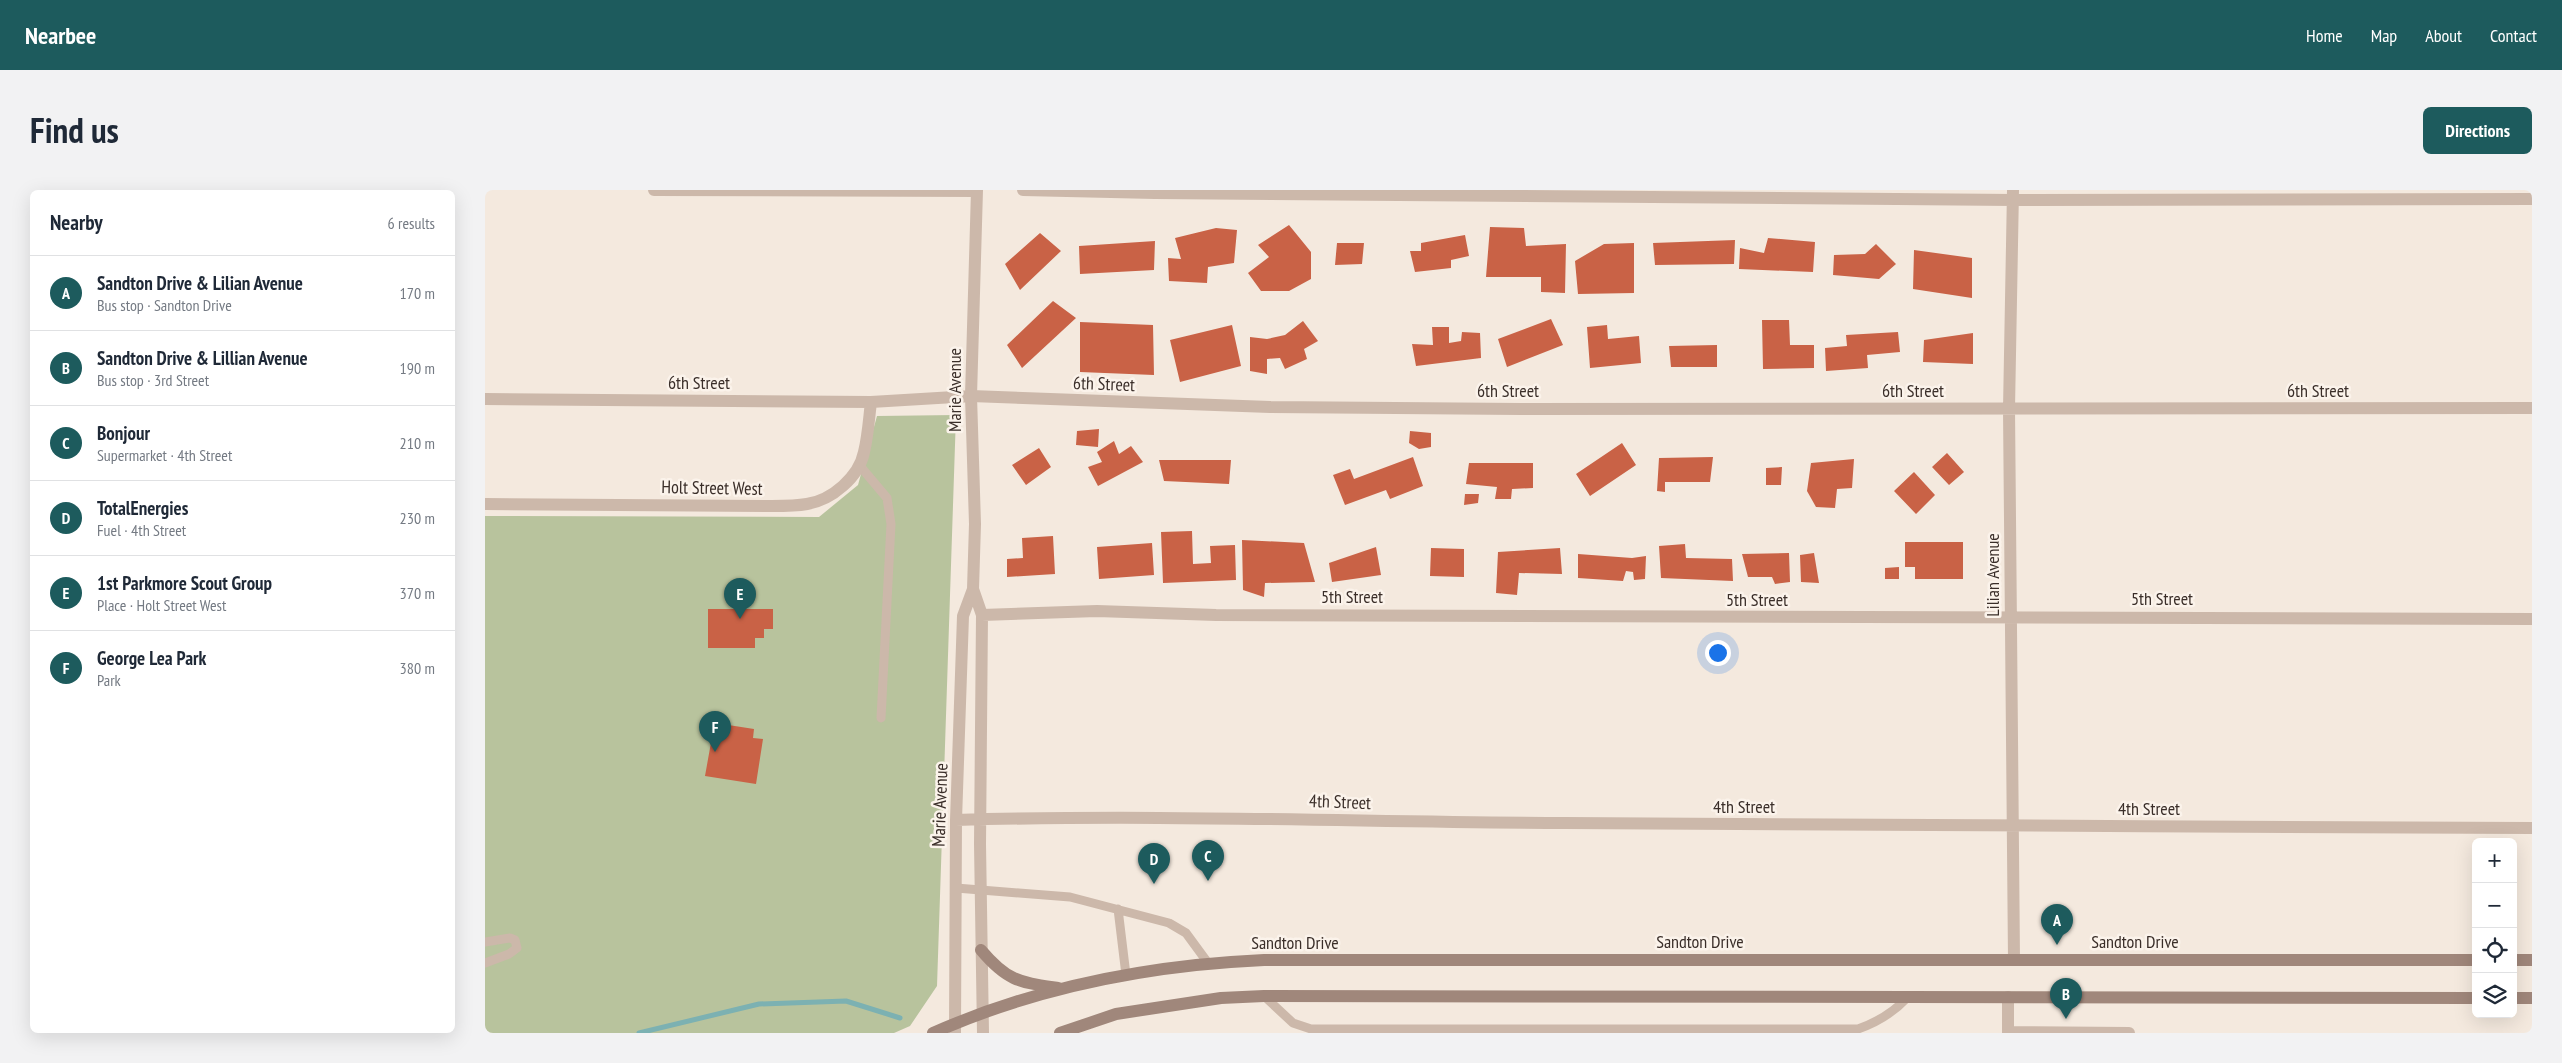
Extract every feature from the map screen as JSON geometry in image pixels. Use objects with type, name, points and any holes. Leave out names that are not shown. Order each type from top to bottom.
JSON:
[{"type":"main road","points":[[981,950],[1004,975],[1019,982],[1063,989]]},
{"type":"main road","name":"Sandton Drive","points":[[933,1033],[955,1028],[982,1014],[1063,989],[1126,975],[1207,963],[1264,960],[2472,960]]},
{"type":"main road","points":[[2517,960],[2532,960]]},
{"type":"main road","points":[[1060,1033],[1132,1011],[1221,998],[1264,996],[2472,998]]},
{"type":"main road","points":[[2517,998],[2532,998]]},
{"type":"street","points":[[653,190],[977,190]]},
{"type":"street","name":"Marie Avenue","points":[[955,1028],[956,820],[963,616],[973,589],[975,524],[971,396],[977,190]]},
{"type":"street","points":[[1023,190],[1165,193],[2014,195],[2532,199]]},
{"type":"street","name":"Lilian Avenue","points":[[2014,195],[2009,409],[2014,959]]},
{"type":"street","name":"6th Street","points":[[485,399],[871,402],[971,396],[1270,407],[2532,408]]},
{"type":"street","name":"Holt Street West","points":[[485,504],[772,506],[808,504],[825,498],[839,489],[860,466],[864,452],[871,402]]},
{"type":"street","name":"Marie Avenue","points":[[973,589],[982,615],[980,888],[983,1033]]},
{"type":"street","name":"5th Street","points":[[982,615],[1122,611],[1216,615],[2532,619]]},
{"type":"street","name":"4th Street","points":[[956,820],[1133,816],[1425,822],[2532,828]]},
{"type":"street","points":[[2008,997],[2008,1033],[2129,1033]]},
{"type":"lane","points":[[860,466],[887,498],[891,524],[881,718]]},
{"type":"lane","points":[[956,888],[980,888],[1055,895],[1118,909],[1179,926],[1187,933],[1207,963]]},
{"type":"lane","points":[[1118,909],[1126,975]]},
{"type":"lane","points":[[485,942],[510,938],[515,940],[517,948],[509,954],[485,963]]},
{"type":"lane","points":[[1264,996],[1283,1016],[1303,1027],[1412,1030],[1858,1029],[1876,1022],[1895,1011],[1908,997]]},
{"type":"green space","points":[[956,415],[937,986],[910,1026],[894,1033],[485,1033],[485,516],[819,517],[858,485],[877,416]]},
{"type":"building","points":[[1289,225],[1311,252],[1311,279],[1289,291],[1261,291],[1248,273],[1269,257],[1258,245]]},
{"type":"building","points":[[1490,227],[1524,228],[1526,246],[1566,244],[1565,293],[1541,292],[1541,277],[1486,277]]},
{"type":"building","points":[[1216,228],[1237,230],[1234,263],[1208,267],[1207,283],[1169,281],[1168,258],[1181,259],[1175,238]]},
{"type":"building","points":[[1040,233],[1061,251],[1020,290],[1005,264]]},
{"type":"building","points":[[1465,235],[1469,256],[1451,260],[1451,268],[1415,272],[1410,251],[1421,251],[1421,243]]},
{"type":"building","points":[[1768,238],[1815,242],[1813,272],[1739,269],[1740,248],[1764,253]]},
{"type":"building","points":[[1735,240],[1734,264],[1655,265],[1653,243]]},
{"type":"building","points":[[1155,241],[1154,270],[1080,274],[1079,246]]},
{"type":"building","points":[[1337,243],[1364,243],[1362,264],[1335,265]]},
{"type":"building","points":[[1634,243],[1634,293],[1578,294],[1575,261],[1604,244]]},
{"type":"building","points":[[1876,244],[1896,264],[1879,279],[1833,275],[1834,255],[1865,254]]},
{"type":"building","points":[[1914,250],[1972,258],[1972,298],[1913,289]]},
{"type":"building","points":[[1053,301],[1076,318],[1022,368],[1007,345]]},
{"type":"building","points":[[1551,319],[1563,345],[1507,367],[1498,339]]},
{"type":"building","points":[[1762,320],[1789,320],[1790,345],[1814,345],[1814,368],[1763,369]]},
{"type":"building","points":[[1303,321],[1318,341],[1304,349],[1307,359],[1285,369],[1280,358],[1267,359],[1267,374],[1250,371],[1250,337],[1267,339],[1285,335]]},
{"type":"building","points":[[1080,322],[1153,325],[1154,375],[1080,372]]},
{"type":"building","points":[[1232,325],[1241,366],[1180,382],[1170,340]]},
{"type":"building","points":[[1607,325],[1608,339],[1639,336],[1641,363],[1590,368],[1587,327]]},
{"type":"building","points":[[1432,327],[1449,327],[1449,343],[1461,341],[1462,332],[1480,333],[1481,358],[1416,366],[1412,344],[1433,345]]},
{"type":"building","points":[[1898,332],[1900,352],[1867,355],[1868,368],[1826,371],[1825,348],[1847,346],[1846,335]]},
{"type":"building","points":[[1973,333],[1973,364],[1923,362],[1924,340]]},
{"type":"building","points":[[1717,345],[1717,367],[1671,367],[1669,346]]},
{"type":"building","points":[[1099,429],[1098,447],[1076,445],[1077,431]]},
{"type":"building","points":[[1410,431],[1431,433],[1431,447],[1419,449],[1409,443]]},
{"type":"building","points":[[1114,441],[1119,454],[1131,446],[1143,462],[1098,486],[1088,467],[1102,462],[1097,452]]},
{"type":"building","points":[[1622,443],[1636,465],[1590,496],[1576,474]]},
{"type":"building","points":[[1039,448],[1051,467],[1026,485],[1012,465]]},
{"type":"building","points":[[1947,453],[1964,472],[1949,485],[1932,467]]},
{"type":"building","points":[[1413,457],[1423,486],[1390,499],[1386,490],[1345,505],[1333,475],[1350,469],[1354,479]]},
{"type":"building","points":[[1713,457],[1710,482],[1665,482],[1665,492],[1657,491],[1659,458]]},
{"type":"building","points":[[1854,459],[1852,488],[1837,489],[1835,508],[1816,507],[1807,491],[1811,463]]},
{"type":"building","points":[[1159,460],[1231,460],[1229,484],[1164,481]]},
{"type":"building","points":[[1469,463],[1533,463],[1533,488],[1512,489],[1511,499],[1495,499],[1497,487],[1466,484]]},
{"type":"building","points":[[1782,467],[1781,485],[1766,485],[1766,468]]},
{"type":"building","points":[[1914,472],[1935,495],[1916,514],[1894,491]]},
{"type":"building","points":[[1465,494],[1479,494],[1478,503],[1464,505]]},
{"type":"building","points":[[1192,531],[1193,564],[1211,563],[1210,546],[1235,545],[1236,580],[1163,583],[1161,532]]},
{"type":"building","points":[[1053,536],[1055,574],[1007,577],[1007,559],[1023,558],[1022,538]]},
{"type":"building","points":[[1242,540],[1304,543],[1315,582],[1265,583],[1264,597],[1243,590]]},
{"type":"building","points":[[1905,542],[1963,542],[1963,579],[1915,579],[1915,567],[1905,567]]},
{"type":"building","points":[[1152,543],[1154,575],[1099,579],[1097,547]]},
{"type":"building","points":[[1685,544],[1686,558],[1732,559],[1733,581],[1661,578],[1659,546]]},
{"type":"building","points":[[1376,547],[1381,575],[1332,582],[1329,563]]},
{"type":"building","points":[[1431,548],[1464,549],[1464,577],[1430,576]]},
{"type":"building","points":[[1560,548],[1562,574],[1519,573],[1517,595],[1496,593],[1498,552]]},
{"type":"building","points":[[1789,553],[1790,582],[1775,584],[1772,577],[1748,577],[1742,554]]},
{"type":"building","points":[[1814,553],[1819,583],[1801,582],[1800,555]]},
{"type":"building","points":[[1578,554],[1632,558],[1646,556],[1645,579],[1634,580],[1633,572],[1626,571],[1623,581],[1578,578]]},
{"type":"building","points":[[1899,567],[1899,579],[1885,579],[1885,568]]},
{"type":"building","points":[[708,609],[773,609],[773,629],[764,629],[764,638],[755,638],[755,648],[708,648]]},
{"type":"building","points":[[709,722],[754,729],[753,738],[763,739],[756,784],[705,776],[712,737],[707,737]]},
{"type":"waterway","points":[[639,1033],[759,1004],[846,1001],[900,1018]]},
{"type":"place","name":"1st Parkmore Scout Group","points":[[740,619]]},
{"type":"place","name":"George Lea Park","points":[[715,752]]},
{"type":"place","name":"Bonjour","points":[[1208,881]]},
{"type":"place","name":"TotalEnergies","points":[[1154,884]]},
{"type":"place","name":"Sandton Drive & Lilian Avenue","points":[[2057,945]]},
{"type":"place","name":"Sandton Drive & Lillian Avenue","points":[[2066,1019]]}]
